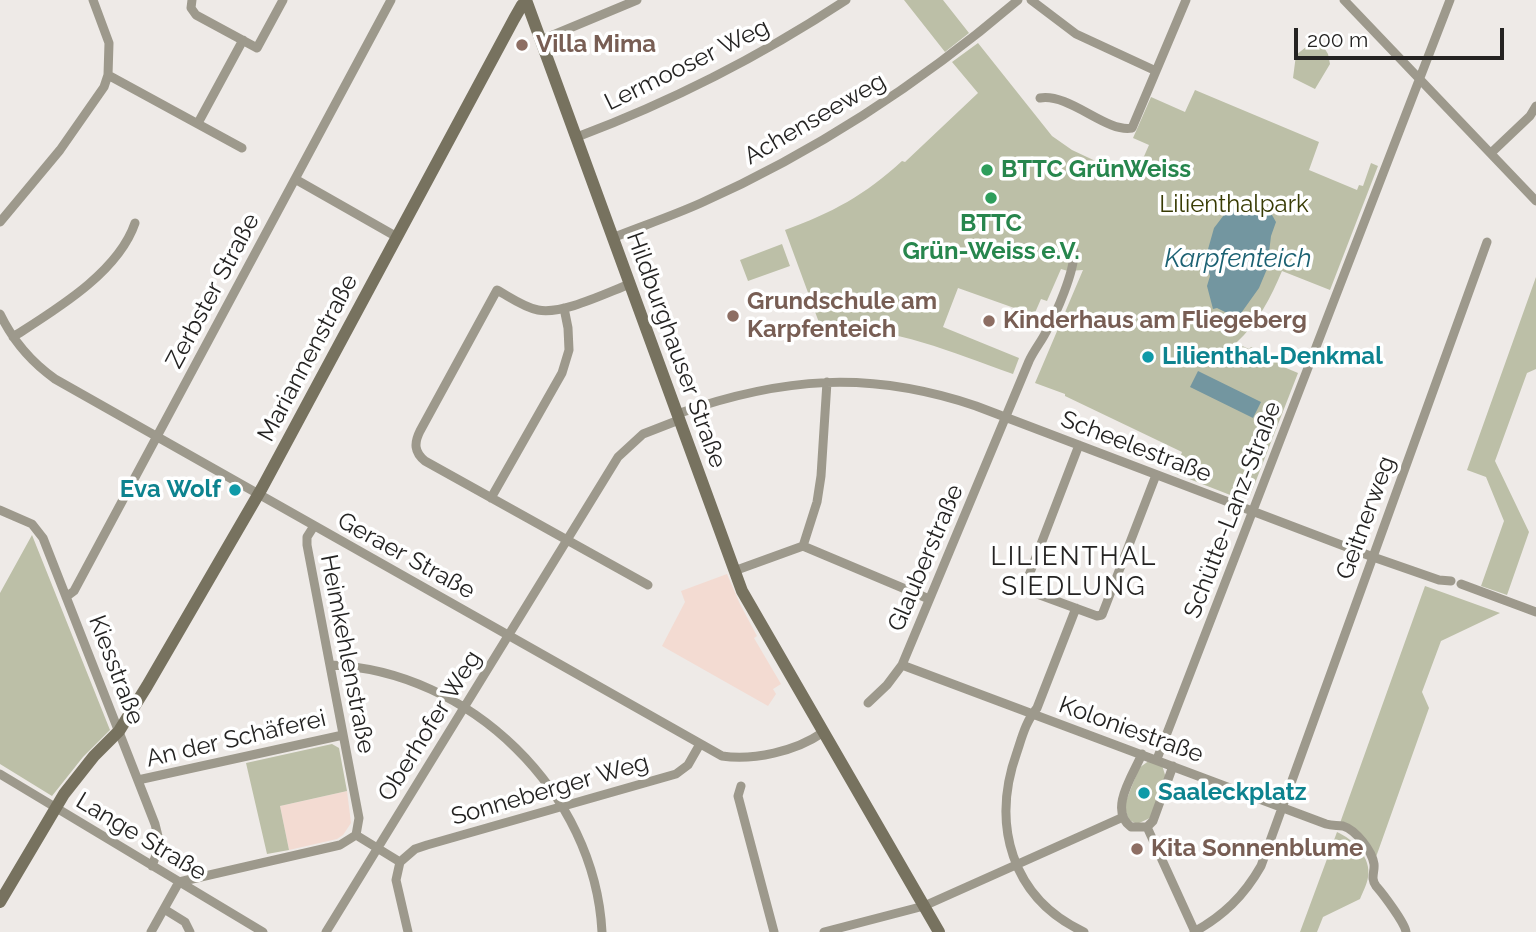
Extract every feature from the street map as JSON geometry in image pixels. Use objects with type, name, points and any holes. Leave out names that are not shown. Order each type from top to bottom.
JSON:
[{"type":"street","points":[[0,222],[51,160],[104,87],[108,75],[108,43],[93,0]]},
{"type":"street","points":[[192,0],[191,8],[196,15],[257,48],[283,0]]},
{"type":"street","name":"Zerbster Straße","points":[[66,597],[74,591],[391,0]]},
{"type":"street","points":[[541,40],[637,0]]},
{"type":"street","name":"Lermooser Weg","points":[[576,137],[655,107],[721,75],[790,37],[846,0]]},
{"type":"street","name":"Achenseeweg","points":[[612,238],[701,203],[768,171],[835,133],[958,50],[1018,0]]},
{"type":"street","points":[[1031,0],[1076,34],[1156,71]]},
{"type":"street","points":[[1040,98],[1059,99],[1120,128],[1128,129],[1134,125],[1186,0]]},
{"type":"street","points":[[1344,0],[1536,201]]},
{"type":"street","name":"Schütte-Lanz-Straße","points":[[1157,760],[1450,0]]},
{"type":"street","name":"Hildburghauser Straße","points":[[527,1],[747,602],[939,932]]},
{"type":"street","name":"Mariannenstraße","points":[[0,902],[56,807],[82,770],[119,732],[258,495],[514,19],[527,1]]},
{"type":"street","points":[[198,123],[243,40]]},
{"type":"street","points":[[108,75],[242,148]]},
{"type":"street","points":[[1491,153],[1530,116],[1536,106]]},
{"type":"street","points":[[295,179],[397,237]]},
{"type":"street","points":[[13,337],[95,278],[125,246],[135,223]]},
{"type":"street","name":"Geitnerweg","points":[[1194,932],[1222,915],[1247,888],[1261,866],[1487,242]]},
{"type":"street","points":[[1005,417],[1032,354],[1046,332],[1063,293],[1073,267],[1074,251]]},
{"type":"street","points":[[629,285],[551,311],[536,310],[498,290],[415,443],[421,458],[648,585]]},
{"type":"street","points":[[491,498],[562,373],[569,350],[564,308]]},
{"type":"street","name":"Geraer Straße","points":[[0,314],[28,356],[48,374],[722,756],[754,758],[810,741],[822,733]]},
{"type":"street","points":[[803,546],[817,502],[821,476],[827,382]]},
{"type":"street","name":"Scheelestraße","points":[[678,417],[746,392],[827,382],[911,388],[956,399],[1373,557],[1536,612]]},
{"type":"street","name":"Oberhofer Weg","points":[[327,932],[624,450],[643,434],[678,417]]},
{"type":"street","name":"Glauberstraße","points":[[868,704],[902,665],[1005,417]]},
{"type":"street","points":[[1079,445],[1026,583],[1029,591],[1097,616],[1102,615],[1156,475]]},
{"type":"street","name":"Kiesstraße","points":[[0,510],[25,520],[40,532],[159,837],[159,849],[152,866]]},
{"type":"street","name":"Heimkehlenstraße","points":[[314,526],[307,537],[307,544],[359,818],[356,835]]},
{"type":"street","points":[[734,571],[803,546],[929,599]]},
{"type":"street","points":[[1076,608],[1015,757],[1005,793],[1006,832],[1016,864],[1029,886],[1049,910],[1084,932]]},
{"type":"street","name":"Koloniestraße","points":[[902,665],[1334,827],[1346,828],[1367,848],[1374,864],[1372,874],[1376,885],[1406,926],[1406,932]]},
{"type":"street","points":[[330,666],[367,669],[428,689],[464,708],[514,746],[533,765],[564,807],[579,835],[594,874],[602,932]]},
{"type":"street","name":"An der Schäferei","points":[[138,780],[343,735]]},
{"type":"street","name":"Sonneberger Weg","points":[[400,862],[415,849],[427,845],[676,774],[688,765],[701,744]]},
{"type":"street","points":[[1142,754],[1120,806],[1121,818],[1131,827],[1147,827],[1153,821],[1173,766]]},
{"type":"street","name":"Lange Straße","points":[[0,774],[263,932]]},
{"type":"street","points":[[741,786],[738,796],[775,932]]},
{"type":"street","points":[[824,932],[924,906],[1121,818]]},
{"type":"street","points":[[1147,827],[1194,932]]},
{"type":"street","points":[[151,932],[179,882],[340,845],[356,835],[400,862],[397,884],[408,932]]},
{"type":"street","points":[[164,909],[185,922],[190,932]]},
{"type":"shaded area","points":[[727,574],[757,636],[754,638],[781,684],[773,689],[776,694],[768,706],[662,646],[685,602],[681,591]]},
{"type":"shaded area","points":[[347,791],[351,823],[343,835],[337,839],[289,850],[280,806]]},
{"type":"green space","points":[[904,0],[943,0],[969,33],[945,52]]},
{"type":"green space","name":"Lilienthalpark","points":[[978,43],[1052,136],[1072,150],[1134,179],[1149,145],[1133,138],[1151,97],[1185,112],[1195,90],[1319,142],[1309,170],[1357,190],[1359,185],[1363,186],[1371,163],[1378,166],[1330,290],[1282,271],[1263,309],[1236,343],[1249,349],[1251,347],[1279,365],[1298,373],[1250,496],[1243,500],[1174,473],[1182,452],[1065,394],[1035,383],[1083,270],[1061,269],[1047,301],[1041,299],[1034,315],[958,288],[943,327],[1019,358],[1013,374],[942,348],[896,335],[847,328],[821,328],[785,230],[833,210],[875,184],[902,161],[905,162],[978,93],[952,62]]},
{"type":"green space","points":[[1311,43],[1323,46],[1330,64],[1315,89],[1293,78],[1296,55]]},
{"type":"green space","points":[[782,244],[790,266],[748,281],[740,260]]},
{"type":"green space","points":[[1536,277],[1536,369],[1527,373],[1495,461],[1529,532],[1507,595],[1481,586],[1504,521],[1486,477],[1467,470]]},
{"type":"green space","points":[[32,535],[110,730],[83,757],[52,796],[0,764],[0,593]]},
{"type":"green space","points":[[1425,586],[1500,613],[1441,641],[1422,692],[1429,708],[1376,857],[1340,823]]},
{"type":"green space","points":[[332,744],[339,748],[347,791],[280,806],[289,850],[267,854],[246,763]]},
{"type":"green space","points":[[1150,760],[1162,765],[1166,778],[1150,818],[1137,824],[1129,820],[1124,806],[1139,768]]},
{"type":"green space","points":[[1337,832],[1355,844],[1364,856],[1368,870],[1366,885],[1360,899],[1323,917],[1317,932],[1300,932]]},
{"type":"water","name":"Karpfenteich","points":[[1253,199],[1268,208],[1276,222],[1271,236],[1267,269],[1259,288],[1239,316],[1230,318],[1229,314],[1217,308],[1213,309],[1207,286],[1210,276],[1205,260],[1214,228],[1230,207]]},
{"type":"water","points":[[1198,371],[1261,402],[1253,418],[1190,387]]},
{"type":"place","name":"Villa Mima","points":[[522,45]]},
{"type":"place","name":"BTTC GrünWeiss","points":[[987,170]]},
{"type":"place","name":"BTTC Grün-Weiss e.V.","points":[[991,198]]},
{"type":"place","name":"Grundschule am Karpfenteich","points":[[733,316]]},
{"type":"place","name":"Kinderhaus am Fliegeberg","points":[[989,321]]},
{"type":"place","name":"Lilienthal-Denkmal","points":[[1148,357]]},
{"type":"place","name":"Eva Wolf","points":[[235,490]]},
{"type":"place","name":"Saaleckplatz","points":[[1144,793]]},
{"type":"place","name":"Kita Sonnenblume","points":[[1137,849]]},
{"type":"district","name":"LILIENTHAL SIEDLUNG","points":[[1074,572]]}]
